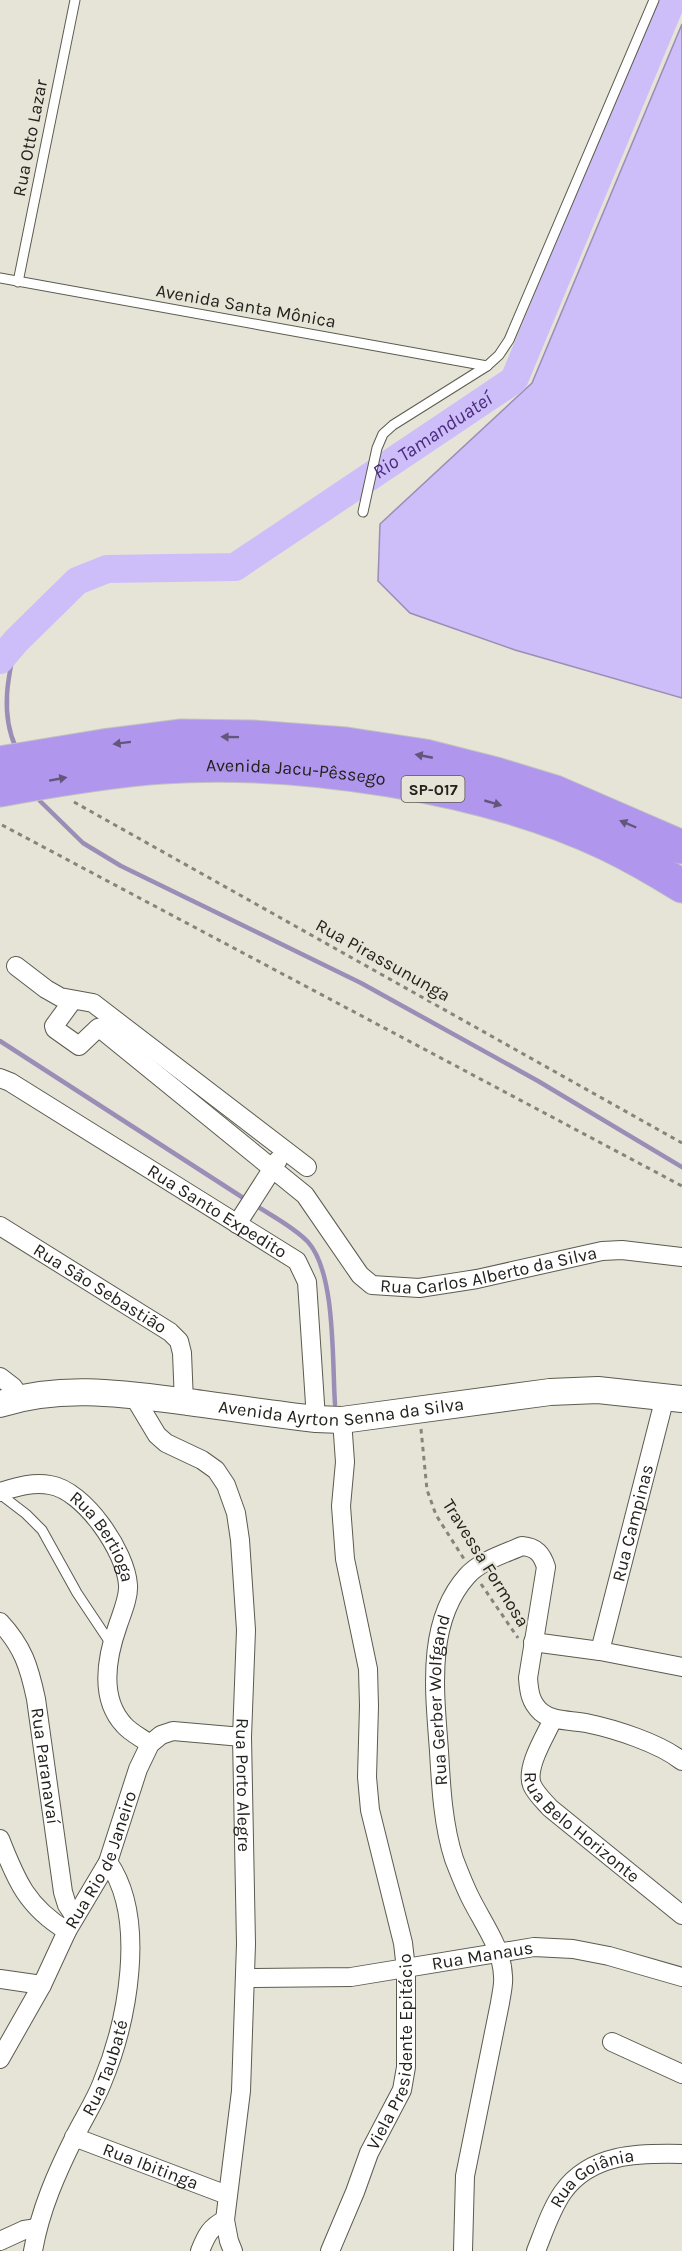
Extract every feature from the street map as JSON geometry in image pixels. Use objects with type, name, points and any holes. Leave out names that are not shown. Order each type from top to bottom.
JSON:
[{"type":"highway","name":"Avenida Jacu-Pêssego","points":[[0,763],[180,736],[252,737],[346,744],[425,756],[555,792],[682,847]]},
{"type":"highway","name":"Avenida Jacu-Pêssego","points":[[0,790],[114,771],[165,767],[250,766],[340,774],[420,786],[488,802],[548,820],[607,844],[682,886]]},
{"type":"main road","name":"Avenida Ayrton Senna da Silva","points":[[10,1400],[62,1392],[112,1392],[316,1419],[342,1420],[514,1395],[573,1391],[598,1390],[674,1398]]},
{"type":"street","points":[[16,966],[60,997],[93,1003],[307,1167]]},
{"type":"street","name":"Rua Carlos Alberto da Silva","points":[[72,1000],[54,1026],[55,1029],[79,1046],[94,1030],[98,1028],[102,1030],[305,1195],[360,1275],[372,1285],[419,1288],[477,1279],[602,1251],[622,1250],[682,1257]]},
{"type":"street","name":"Rua Santo Expedito","points":[[0,1078],[247,1210],[297,1261],[307,1282],[316,1419]]},
{"type":"street","points":[[247,1210],[284,1150]]},
{"type":"street","name":"Rua São Sebastião","points":[[0,1226],[170,1332],[179,1341],[182,1353],[184,1402]]},
{"type":"street","points":[[0,1377],[13,1388],[10,1400]]},
{"type":"street","name":"Rua Porto Alegre","points":[[133,1395],[157,1435],[166,1443],[202,1460],[216,1470],[226,1485],[236,1513],[241,1551],[246,1630],[242,1737],[246,1978],[241,2091],[225,2220],[228,2241],[233,2251]]},
{"type":"street","name":"Rua Campinas","points":[[600,1651],[674,1398]]},
{"type":"street","name":"Viela Presidente Epitácio","points":[[330,2251],[369,2153],[402,2090],[406,2067],[406,1969],[403,1943],[370,1810],[367,1777],[368,1669],[345,1559],[341,1506],[345,1462],[342,1420]]},
{"type":"street","name":"Rua Bertioga","points":[[0,1493],[28,1484],[51,1485],[66,1490],[86,1507],[117,1550],[125,1568],[129,1587],[111,1644],[107,1666],[109,1690],[114,1712],[125,1727],[150,1744]]},
{"type":"street","name":"Rua Gerber Wolfgand","points":[[463,2251],[465,2176],[500,2003],[503,1976],[499,1952],[469,1895],[454,1857],[441,1798],[435,1679],[437,1649],[442,1624],[452,1598],[471,1571],[522,1546],[530,1546],[543,1557],[546,1567],[532,1649],[529,1693],[534,1704],[542,1713],[554,1719]]},
{"type":"street","name":"Rua Paranavaí","points":[[0,1622],[14,1636],[30,1670],[63,1892],[71,1924]]},
{"type":"street","points":[[532,1649],[600,1651],[682,1667]]},
{"type":"street","points":[[554,1719],[587,1723],[680,1754]]},
{"type":"street","name":"Rua Belo Horizonte","points":[[554,1719],[532,1765],[531,1783],[537,1794],[550,1808],[682,1915]]},
{"type":"street","points":[[150,1744],[161,1735],[173,1731],[242,1737]]},
{"type":"street","name":"Rua Rio de Janeiro","points":[[3,2050],[42,1985],[71,1924],[108,1862],[138,1769],[150,1744]]},
{"type":"street","points":[[0,1839],[17,1881],[32,1904],[50,1920],[71,1924]]},
{"type":"street","name":"Rua Taubaté","points":[[33,2251],[37,2228],[56,2176],[102,2084],[119,2036],[127,1985],[130,1941],[124,1896],[117,1875],[108,1862]]},
{"type":"street","name":"Rua Manaus","points":[[246,1978],[351,1977],[534,1947],[573,1949],[609,1956],[682,1977]]},
{"type":"street","points":[[0,1978],[42,1985]]},
{"type":"street","points":[[612,2042],[682,2074]]},
{"type":"street","name":"Rua Ibitinga","points":[[74,2137],[227,2195]]},
{"type":"street","name":"Rua Goiânia","points":[[536,2251],[547,2222],[564,2191],[588,2169],[612,2158],[638,2154],[682,2154]]},
{"type":"street","points":[[200,2251],[207,2234],[214,2225],[225,2220]]},
{"type":"street","points":[[0,2241],[24,2230],[37,2228]]},
{"type":"lane","name":"Rua Otto Lazar","points":[[18,282],[75,0]]},
{"type":"lane","points":[[363,512],[377,448],[383,434],[393,425],[487,366],[499,355],[509,340],[654,0]]},
{"type":"lane","name":"Avenida Santa Mônica","points":[[0,279],[487,366]]},
{"type":"lane","points":[[0,1493],[42,1530],[77,1593],[111,1644]]},
{"type":"path","name":"Rua Pirassununga","points":[[70,800],[682,1143]]},
{"type":"path","points":[[2,825],[682,1186]]},
{"type":"path","name":"Travessa Formosa","points":[[419,1409],[427,1490],[436,1515],[471,1571],[532,1649]]},
{"type":"shaded area","points":[[682,24],[682,698],[515,650],[410,613],[378,581],[380,524],[532,383]]},
{"type":"waterway","name":"Rio Tamanduateí","points":[[0,660],[16,641],[77,581],[107,569],[235,567],[514,380],[672,0]]},
{"type":"waterway","points":[[16,641],[8,681],[7,708],[8,722],[16,748]]},
{"type":"waterway","points":[[38,796],[40,801],[83,843],[121,866],[361,983],[538,1081],[682,1167]]},
{"type":"waterway","points":[[0,1041],[248,1201]]},
{"type":"waterway","points":[[255,1205],[296,1231],[308,1242],[317,1256],[324,1274],[331,1319],[335,1404]]}]
